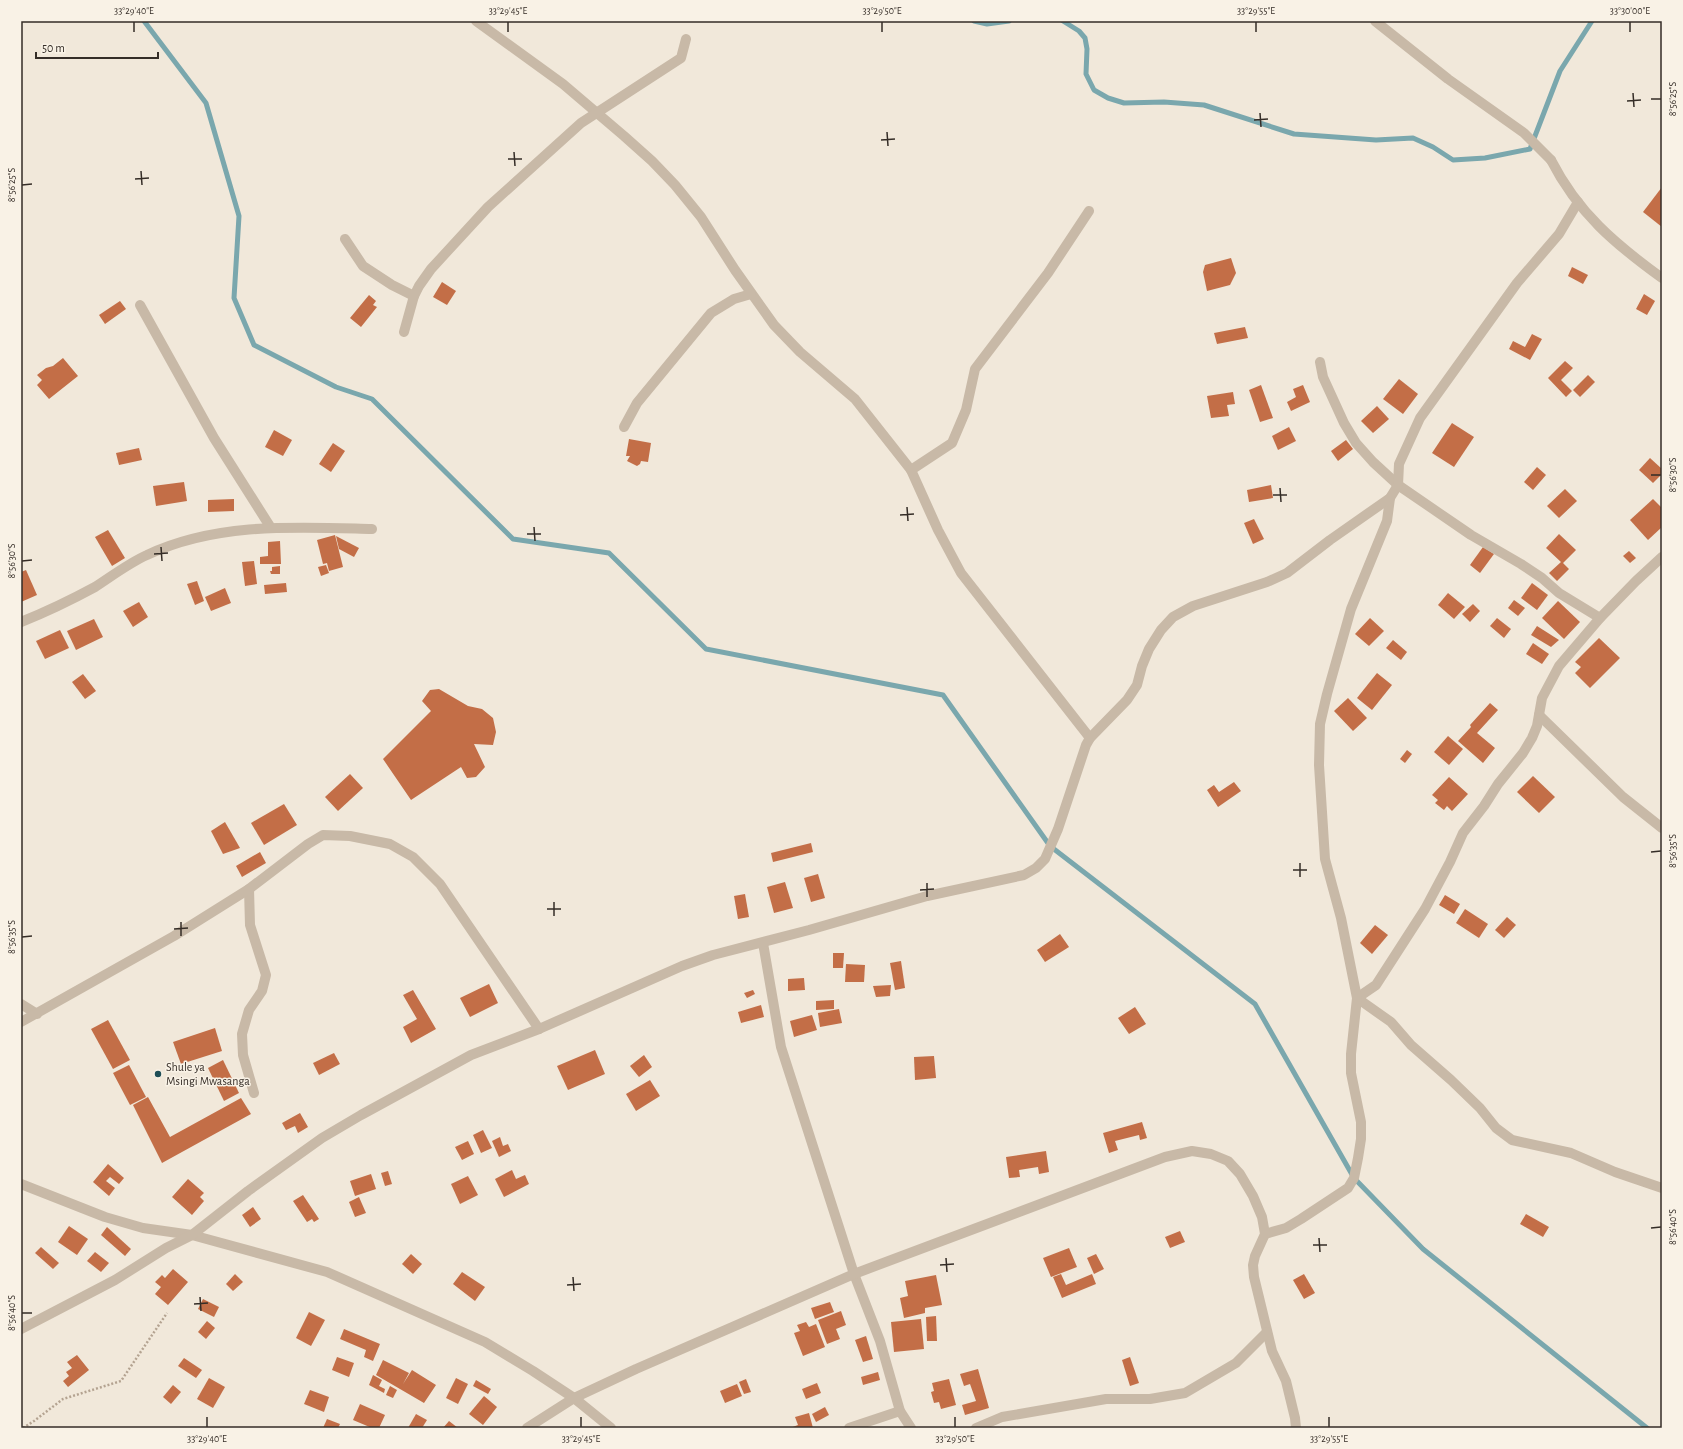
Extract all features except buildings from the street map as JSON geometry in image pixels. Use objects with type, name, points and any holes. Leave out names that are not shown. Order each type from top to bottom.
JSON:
[{"type":"street","points":[[1375,21],[1442,74],[1524,133],[1551,160],[1562,181],[1598,226],[1632,257],[1662,278]]},
{"type":"street","points":[[482,23],[563,84],[652,162],[675,185],[700,217],[751,294],[774,325],[800,352],[855,399],[911,470],[938,530],[961,573],[1090,738]]},
{"type":"street","points":[[404,332],[414,296],[419,286],[431,269],[488,207],[581,123],[681,58],[686,39]]},
{"type":"street","points":[[21,1328],[114,1280],[166,1248],[192,1235],[226,1207],[322,1138],[348,1122],[471,1055],[539,1029],[712,954],[763,943],[927,896],[1024,875],[1036,868],[1045,859],[1058,829],[1080,762],[1090,738],[1127,700],[1137,685],[1142,666],[1149,649],[1161,630],[1173,617],[1193,606],[1267,582],[1287,573],[1330,540],[1390,498],[1398,485],[1399,464],[1420,418],[1517,283],[1558,234],[1578,202]]},
{"type":"street","points":[[911,470],[952,443],[966,410],[975,369],[1048,273],[1089,211]]},
{"type":"street","points":[[345,239],[363,266],[392,285],[414,296]]},
{"type":"street","points":[[624,427],[637,403],[711,313],[734,298],[751,294]]},
{"type":"street","points":[[140,305],[214,438],[271,528]]},
{"type":"street","points":[[1320,362],[1323,377],[1344,423],[1356,443],[1373,462],[1398,485],[1471,535],[1542,578],[1559,593],[1600,618]]},
{"type":"street","points":[[1265,1234],[1286,1228],[1348,1188],[1354,1178],[1361,1139],[1361,1122],[1351,1073],[1357,998],[1341,918],[1325,859],[1319,765],[1320,724],[1351,609],[1387,520],[1390,498]]},
{"type":"street","points":[[21,622],[46,612],[94,587],[147,555],[191,539],[230,530],[271,528],[372,529]]},
{"type":"street","points":[[1357,998],[1376,985],[1421,916],[1450,862],[1463,833],[1484,806],[1498,784],[1523,753],[1532,738],[1539,715],[1542,698],[1559,666],[1600,618],[1662,557]]},
{"type":"street","points":[[1539,715],[1623,797],[1662,828]]},
{"type":"street","points":[[21,1022],[174,936],[249,889],[308,844],[323,835],[350,836],[390,844],[413,857],[440,884],[539,1029]]},
{"type":"street","points":[[249,889],[250,925],[260,950],[266,975],[262,991],[249,1010],[242,1034],[243,1055],[254,1093]]},
{"type":"street","points":[[763,943],[781,1047],[854,1274],[880,1342],[900,1411],[911,1428]]},
{"type":"street","points":[[1357,998],[1391,1022],[1411,1045],[1480,1108],[1496,1128],[1512,1140],[1571,1153],[1615,1172],[1662,1188]]},
{"type":"street","points":[[21,1004],[37,1014]]},
{"type":"street","points":[[528,1428],[574,1398],[636,1369],[854,1274],[1165,1157],[1192,1151],[1211,1154],[1228,1161],[1240,1174],[1253,1196],[1262,1217],[1265,1234],[1255,1256],[1253,1265],[1254,1277],[1272,1351],[1286,1381],[1296,1428]]},
{"type":"street","points":[[21,1184],[105,1217],[143,1228],[192,1235],[327,1272],[485,1342],[574,1398],[611,1428]]},
{"type":"street","points":[[976,1428],[1002,1417],[1084,1403],[1106,1400],[1150,1399],[1185,1393],[1236,1363],[1267,1332]]},
{"type":"street","points":[[849,1428],[900,1411]]},
{"type":"path","points":[[23,1428],[34,1422],[63,1399],[121,1381],[167,1313]]},
{"type":"waterway","points":[[144,21],[206,103],[239,216],[234,298],[254,345],[336,387],[372,399],[513,539],[609,553],[706,649],[943,695],[1050,846],[1255,1004],[1354,1178],[1423,1249],[1647,1428]]},
{"type":"waterway","points":[[974,21],[987,24],[1009,21]]},
{"type":"waterway","points":[[1063,21],[1079,31],[1085,38],[1087,49],[1086,74],[1094,90],[1108,98],[1124,103],[1164,102],[1204,105],[1294,134],[1376,140],[1413,138],[1433,147],[1453,160],[1485,158],[1530,149],[1560,71],[1592,21]]},
{"type":"place","name":"Shule ya Msingi Mwasanga","points":[[158,1074]]}]
